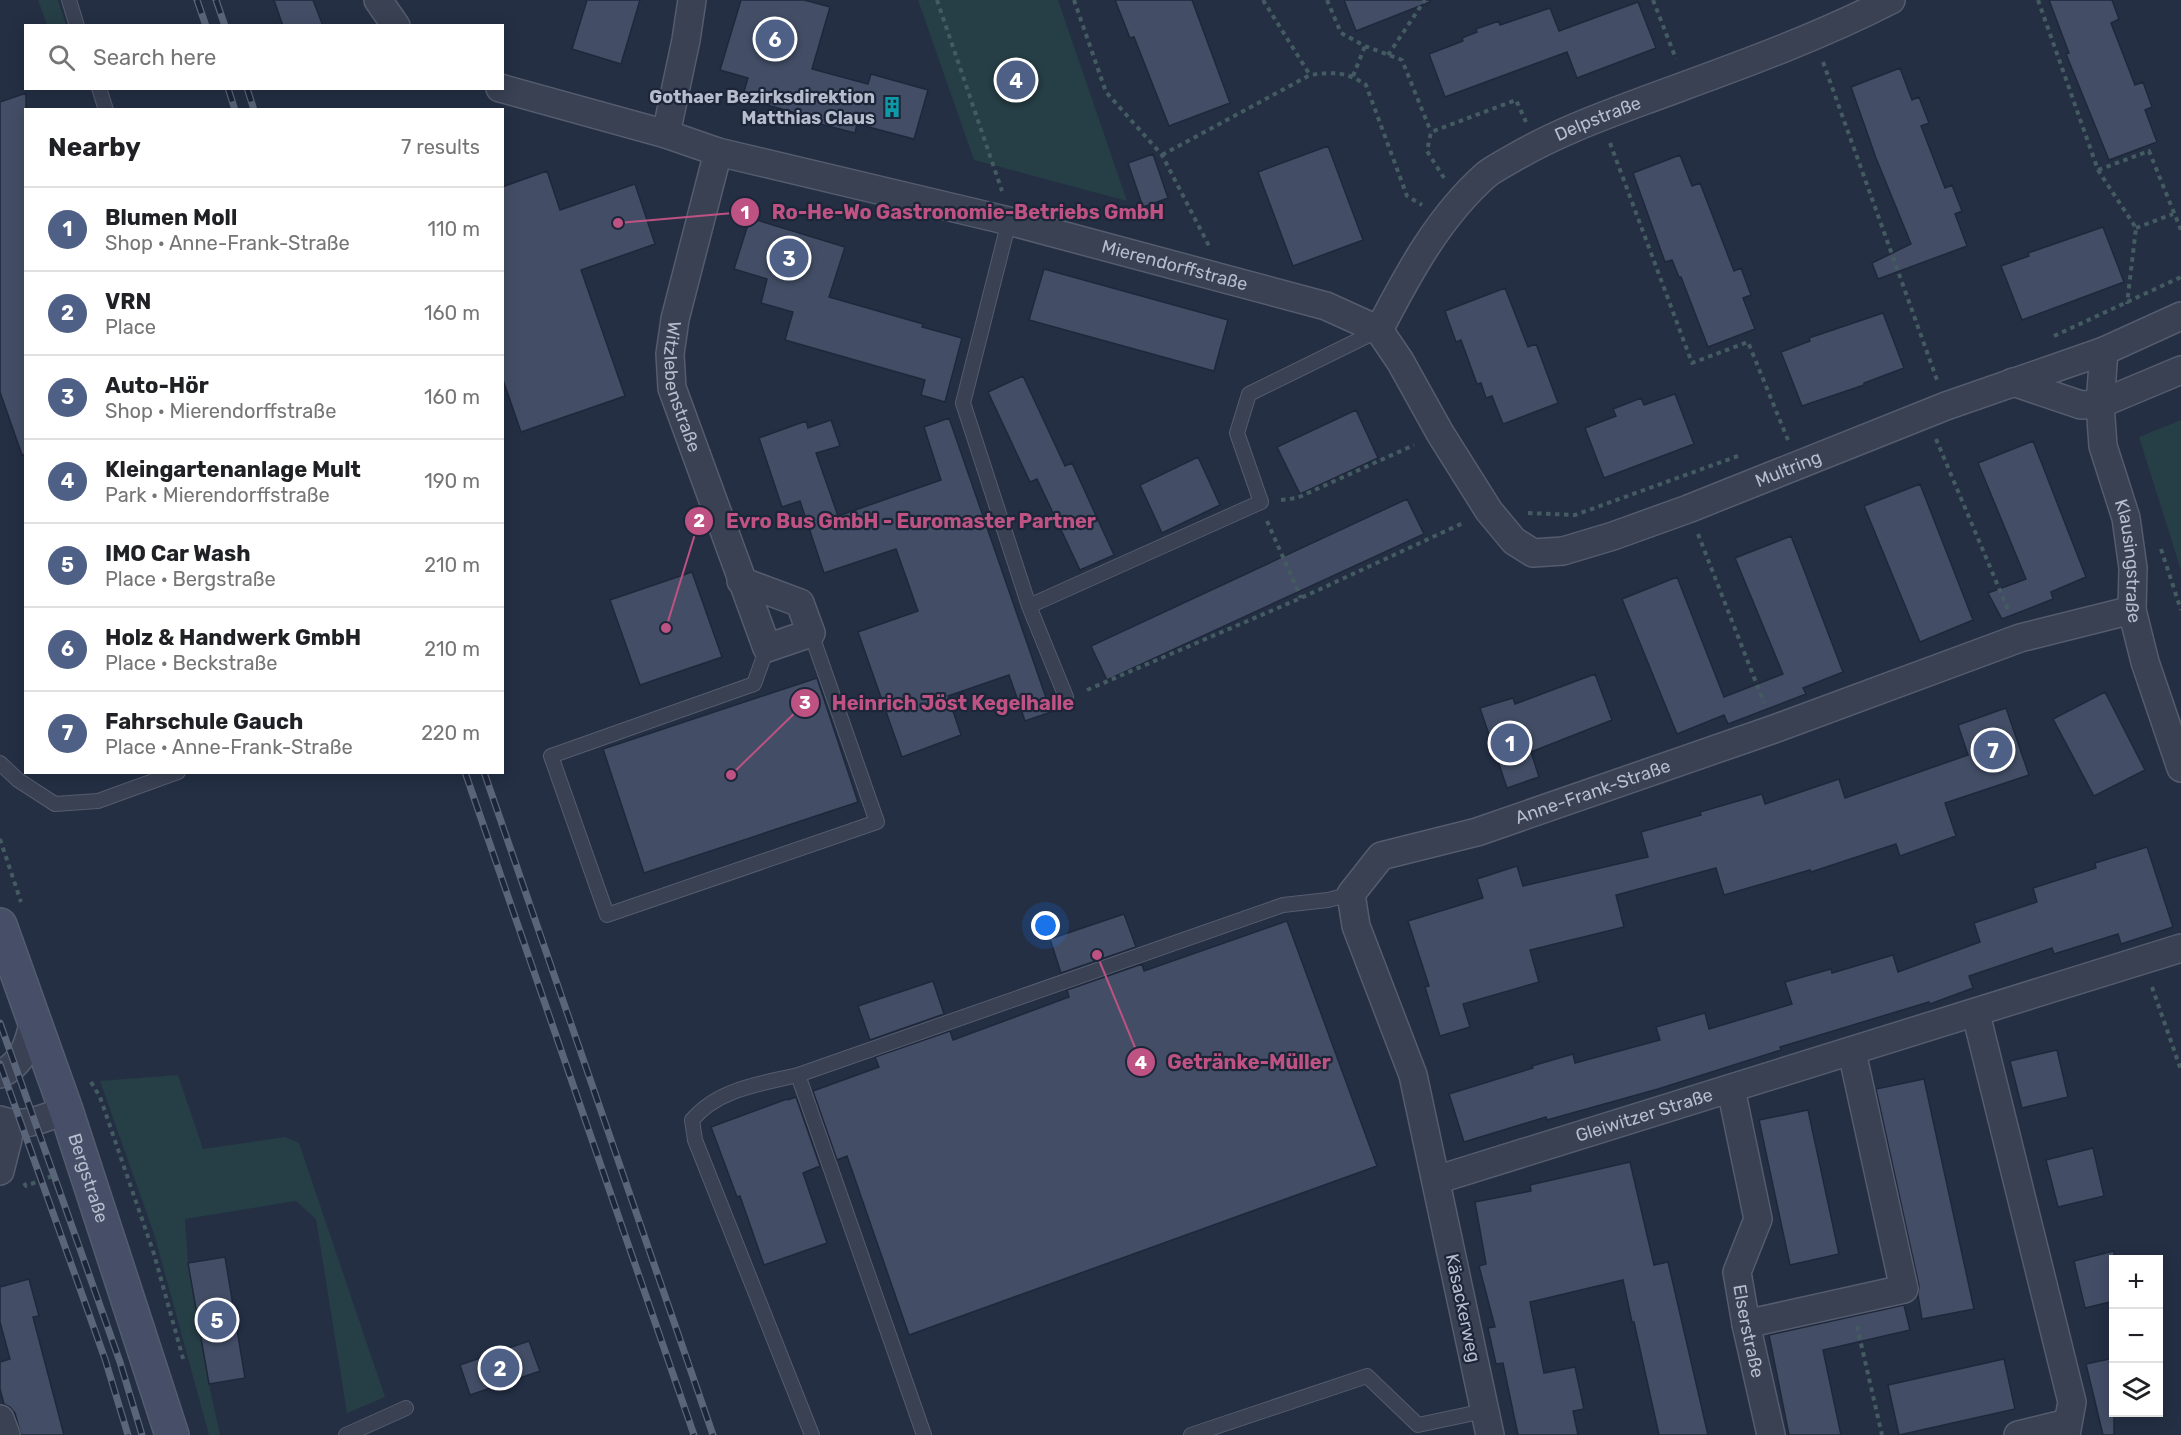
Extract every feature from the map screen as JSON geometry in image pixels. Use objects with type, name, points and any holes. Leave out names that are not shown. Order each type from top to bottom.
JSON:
[{"type":"main road","name":"Bergstraße","points":[[0,925],[66,1110],[172,1435]]},
{"type":"street","points":[[378,0],[395,24]]},
{"type":"street","points":[[666,134],[692,0]]},
{"type":"street","name":"Delpstraße","points":[[1379,330],[1406,277],[1452,211],[1489,173],[1535,144],[1600,117],[1814,37],[1891,0]]},
{"type":"street","name":"Mierendorffstraße","points":[[504,89],[666,134],[718,152],[1009,221],[1326,306],[1379,330]]},
{"type":"street","name":"Witzlebenstraße","points":[[718,152],[675,319],[670,354],[672,388],[767,648]]},
{"type":"street","name":"Multring","points":[[1489,511],[1514,541],[1533,553],[1563,551],[1688,509],[1936,410],[2114,347],[2181,316]]},
{"type":"street","points":[[1379,330],[1400,361],[1440,433],[1489,511]]},
{"type":"street","name":"Klausingstraße","points":[[2114,347],[2100,404],[2103,446],[2126,518],[2133,568],[2132,610],[2145,662],[2181,768]]},
{"type":"street","points":[[2013,382],[2081,405],[2100,404],[2181,370]]},
{"type":"street","points":[[741,581],[800,603],[812,633],[767,648]]},
{"type":"street","name":"Anne-Frank-Straße","points":[[1351,894],[1381,856],[1477,832],[1774,729],[2020,638],[2132,610]]},
{"type":"street","points":[[1351,894],[1356,926],[1413,1075],[1436,1180]]},
{"type":"street","name":"Gleiwitzer Straße","points":[[1436,1180],[1976,1014],[2181,948]]},
{"type":"street","points":[[1976,1014],[2072,1402],[2067,1429],[2018,1435]]},
{"type":"street","points":[[0,1074],[21,1058],[31,1036],[34,1020]]},
{"type":"street","points":[[1746,1324],[1904,1289],[1852,1052]]},
{"type":"street","name":"Elserstraße","points":[[1731,1089],[1758,1219],[1737,1272],[1746,1324],[1771,1435]]},
{"type":"street","points":[[0,1171],[5,1153],[5,1122],[21,1125],[66,1110]]},
{"type":"street","name":"Käsackerweg","points":[[1436,1180],[1487,1423]]},
{"type":"street","points":[[0,1419],[6,1435]]},
{"type":"lane","points":[[69,0],[76,24]]},
{"type":"lane","points":[[100,90],[105,108]]},
{"type":"lane","points":[[1009,221],[963,403],[1029,606],[1066,697]]},
{"type":"lane","points":[[1029,606],[1261,502],[1237,433],[1248,394],[1379,330]]},
{"type":"lane","points":[[767,648],[754,684],[550,756],[607,915],[878,822],[812,633]]},
{"type":"lane","points":[[0,763],[18,780],[56,804],[98,801],[172,774]]},
{"type":"lane","points":[[812,1435],[695,1140],[692,1120],[702,1107],[735,1091],[798,1075],[1284,905],[1328,900],[1351,894]]},
{"type":"lane","points":[[798,1075],[924,1435]]},
{"type":"lane","points":[[1191,1435],[1367,1376],[1418,1425],[1487,1423]]},
{"type":"lane","points":[[346,1435],[406,1408]]},
{"type":"path","points":[[937,0],[1000,182],[1009,221]]},
{"type":"path","points":[[1074,0],[1106,93],[1162,155],[1227,280]]},
{"type":"path","points":[[1263,0],[1310,75]]},
{"type":"path","points":[[1327,0],[1341,33],[1365,46],[1402,60],[1431,132],[1427,151],[1452,211]]},
{"type":"path","points":[[1388,56],[1425,0]]},
{"type":"path","points":[[1653,0],[1686,85]]},
{"type":"path","points":[[2038,0],[2098,170],[2136,228],[2127,303],[2114,347]]},
{"type":"path","points":[[1814,37],[1937,380],[1936,410],[2020,638]]},
{"type":"path","points":[[1353,76],[1365,46]]},
{"type":"path","points":[[1162,155],[1310,75],[1332,72],[1353,76],[1366,85],[1407,196],[1452,211]]},
{"type":"path","points":[[1431,132],[1516,100],[1535,144]]},
{"type":"path","points":[[1600,117],[1692,363],[1748,342],[1798,465]]},
{"type":"path","points":[[2098,170],[2149,151],[2181,230]]},
{"type":"path","points":[[2136,228],[2173,214]]},
{"type":"path","points":[[2053,336],[2181,278]]},
{"type":"path","points":[[1926,384],[1947,376]]},
{"type":"path","points":[[1301,598],[1261,502],[1297,498],[1440,433]]},
{"type":"path","points":[[1776,442],[1798,434]]},
{"type":"path","points":[[1104,684],[1301,598],[1489,511],[1575,515],[1743,454]]},
{"type":"path","points":[[1688,509],[1774,729]]},
{"type":"path","points":[[2143,961],[2181,1070]]},
{"type":"path","points":[[89,1077],[100,1097],[154,1254],[185,1367]]},
{"type":"path","points":[[1851,1302],[1882,1435]]},
{"type":"shaded area","points":[[38,0],[58,0],[66,24],[47,24]]},
{"type":"shaded area","points":[[918,0],[1058,0],[1127,201],[974,160]]},
{"type":"shaded area","points":[[2181,420],[2181,570],[2139,437]]},
{"type":"shaded area","points":[[178,1075],[203,1149],[285,1137],[299,1143],[385,1397],[347,1413],[316,1219],[296,1201],[185,1219],[188,1263],[220,1435],[209,1435],[155,1237],[100,1081]]},
{"type":"building","points":[[274,0],[313,0],[322,24],[282,24]]},
{"type":"building","points":[[587,0],[640,0],[621,64],[572,49]]},
{"type":"building","points":[[741,0],[804,0],[830,7],[812,69],[868,84],[871,74],[928,90],[914,139],[857,124],[855,133],[820,124],[821,120],[742,98],[748,78],[720,70]]},
{"type":"building","points":[[1115,0],[1192,0],[1230,103],[1169,126],[1134,37],[1130,38]]},
{"type":"building","points":[[1344,0],[1430,0],[1430,2],[1356,31]]},
{"type":"building","points":[[2049,0],[2112,0],[2119,19],[2111,23],[2135,85],[2143,82],[2152,107],[2145,110],[2157,142],[2109,160],[2066,54],[2069,53]]},
{"type":"building","points":[[1638,2],[1656,48],[1577,78],[1567,52],[1445,97],[1429,54],[1463,41],[1462,38],[1477,32],[1476,29],[1499,21],[1500,25],[1550,8],[1559,31]]},
{"type":"building","points":[[1900,68],[1912,100],[1919,97],[1929,123],[1921,126],[1945,188],[1952,185],[1962,211],[1955,214],[1967,246],[1878,279],[1872,263],[1911,244],[1876,158],[1851,87]]},
{"type":"building","points":[[26,93],[26,108],[24,108],[24,454],[22,455],[0,392],[0,102]]},
{"type":"building","points":[[1328,146],[1363,240],[1293,266],[1258,172]]},
{"type":"building","points":[[1153,154],[1168,198],[1143,207],[1128,163]]},
{"type":"building","points":[[1680,155],[1692,186],[1700,183],[1734,271],[1741,268],[1751,295],[1743,298],[1755,329],[1708,347],[1681,277],[1672,260],[1665,262],[1633,173]]},
{"type":"building","points":[[547,171],[560,210],[635,184],[655,244],[581,270],[625,396],[521,432],[504,383],[504,186]]},
{"type":"building","points":[[750,218],[845,247],[829,297],[923,324],[922,327],[962,338],[945,402],[921,395],[925,380],[785,340],[793,312],[761,303],[767,279],[734,269]]},
{"type":"building","points":[[2103,227],[2124,282],[2022,320],[2001,266],[2029,256],[2028,253]]},
{"type":"building","points":[[1044,269],[1228,320],[1214,371],[1029,320]]},
{"type":"building","points":[[1505,288],[1528,347],[1536,344],[1558,403],[1503,424],[1492,396],[1486,398],[1481,383],[1477,384],[1461,340],[1456,342],[1445,311]]},
{"type":"building","points":[[1883,313],[1904,368],[1864,383],[1864,385],[1802,406],[1781,352],[1810,341],[1809,338]]},
{"type":"building","points":[[1023,376],[1065,466],[1072,463],[1114,555],[1080,570],[1037,479],[1030,482],[988,392]]},
{"type":"building","points":[[1675,394],[1694,444],[1604,478],[1585,428],[1616,416],[1613,409],[1641,398],[1644,405]]},
{"type":"building","points":[[1356,410],[1378,458],[1300,494],[1277,447]]},
{"type":"building","points":[[949,418],[1051,712],[1025,721],[1009,675],[948,696],[961,735],[902,757],[858,632],[918,611],[896,549],[824,573],[800,501],[782,507],[759,438],[806,421],[808,428],[831,420],[840,446],[816,453],[838,516],[941,480],[924,427]]},
{"type":"building","points":[[2033,441],[2086,577],[2051,592],[2053,599],[2002,619],[1988,593],[2026,579],[1978,463]]},
{"type":"building","points":[[1198,457],[1220,505],[1162,533],[1140,485]]},
{"type":"building","points":[[1920,484],[1973,620],[1920,642],[1864,506]]},
{"type":"building","points":[[1407,499],[1424,534],[1107,680],[1091,646]]},
{"type":"building","points":[[1791,536],[1843,672],[1803,688],[1806,694],[1728,724],[1724,715],[1677,734],[1622,599],[1677,577],[1724,697],[1783,674],[1735,558]]},
{"type":"building","points":[[692,572],[722,657],[640,685],[610,600]]},
{"type":"building","points":[[1595,674],[1612,720],[1531,752],[1539,777],[1507,788],[1480,708],[1513,698],[1515,704]]},
{"type":"building","points":[[817,678],[858,802],[644,873],[603,749]]},
{"type":"building","points":[[2105,692],[2145,770],[2094,796],[2053,719]]},
{"type":"building","points":[[2006,708],[2029,775],[1945,803],[1956,836],[1900,856],[1896,844],[1811,872],[1810,870],[1724,895],[1716,868],[1616,895],[1624,927],[1530,950],[1539,982],[1463,1004],[1470,1027],[1440,1036],[1425,987],[1429,986],[1408,921],[1483,898],[1477,879],[1517,866],[1523,886],[1648,857],[1641,832],[1762,794],[1765,804],[1839,779],[1845,798],[1968,755],[1958,725]]},
{"type":"building","points":[[2147,847],[2173,927],[2121,944],[2118,934],[2054,954],[2052,948],[1969,976],[1973,988],[1930,1004],[1929,1002],[1780,1047],[1781,1050],[1658,1089],[1547,1120],[1546,1117],[1464,1142],[1449,1094],[1573,1054],[1575,1063],[1660,1040],[1656,1027],[1705,1013],[1709,1029],[1792,1004],[1785,982],[1831,969],[1832,973],[1893,955],[1898,972],[1980,942],[1974,923],[2037,902],[2033,888],[2096,868],[2095,863]]},
{"type":"building","points":[[1124,914],[1136,947],[1061,973],[1050,939]]},
{"type":"building","points":[[1287,921],[1377,1166],[909,1335],[847,1156],[837,1160],[813,1091],[879,1067],[875,1057],[950,1031],[953,1040],[1069,997],[1067,990],[1142,964],[1144,971]]},
{"type":"building","points":[[933,981],[944,1014],[870,1040],[858,1006]]},
{"type":"building","points":[[2057,1050],[2068,1097],[2022,1108],[2010,1061]]},
{"type":"building","points":[[1924,1079],[1974,1309],[1922,1319],[1918,1295],[1919,1286],[1876,1089]]},
{"type":"building","points":[[796,1097],[820,1166],[803,1173],[827,1243],[764,1265],[740,1196],[737,1197],[711,1127]]},
{"type":"building","points":[[1808,1110],[1839,1254],[1790,1265],[1759,1120]]},
{"type":"building","points":[[2093,1148],[2104,1196],[2058,1207],[2046,1160]]},
{"type":"building","points":[[1630,1162],[1654,1265],[1668,1262],[1708,1435],[1659,1435],[1623,1280],[1530,1302],[1544,1373],[1575,1367],[1584,1409],[1573,1411],[1578,1435],[1518,1435],[1503,1363],[1496,1364],[1488,1328],[1495,1327],[1479,1266],[1486,1264],[1475,1202],[1531,1191],[1530,1185]]},
{"type":"building","points":[[2114,1251],[2114,1255],[2109,1255],[2109,1302],[2085,1308],[2074,1261]]},
{"type":"building","points":[[225,1257],[245,1378],[209,1384],[188,1263]]},
{"type":"building","points":[[29,1279],[39,1316],[33,1317],[64,1435],[21,1435],[15,1413],[4,1404],[0,1389],[0,1362],[10,1359],[0,1322],[0,1287]]},
{"type":"building","points":[[1904,1305],[1910,1330],[1823,1350],[1841,1435],[1789,1435],[1769,1335]]},
{"type":"building","points":[[529,1341],[540,1371],[470,1395],[460,1365]]},
{"type":"building","points":[[2004,1359],[2015,1409],[1899,1435],[1888,1385]]},
{"type":"building","points":[[2109,1359],[2109,1417],[2114,1417],[2114,1435],[2103,1435],[2086,1364]]},
{"type":"railway","points":[[197,0],[205,24]]},
{"type":"railway","points":[[216,0],[224,24]]},
{"type":"railway","points":[[229,90],[234,108]]},
{"type":"railway","points":[[248,90],[253,108]]},
{"type":"railway","points":[[466,774],[694,1435]]},
{"type":"railway","points":[[485,774],[713,1435]]},
{"type":"railway","points":[[0,1023],[120,1362],[142,1435]]},
{"type":"railway","points":[[0,1064],[105,1359],[128,1435]]},
{"type":"place","name":"Holz & Handwerk GmbH","points":[[775,39]]},
{"type":"place","name":"Kleingartenanlage Mult","points":[[1016,80]]},
{"type":"place","name":"Gothaer Bezirksdirektion Matthias Claus","points":[[892,107]]},
{"type":"place","name":"Ro-He-Wo Gastronomie-Betriebs GmbH","points":[[618,223]]},
{"type":"place","name":"Auto-Hör","points":[[789,258]]},
{"type":"place","name":"Evro Bus GmbH - Euromaster Partner","points":[[666,628]]},
{"type":"place","name":"Blumen Moll","points":[[1510,743]]},
{"type":"place","name":"Fahrschule Gauch","points":[[1993,750]]},
{"type":"place","name":"Heinrich Jöst Kegelhalle","points":[[731,775]]},
{"type":"place","name":"Getränke-Müller","points":[[1097,955]]},
{"type":"place","name":"IMO Car Wash","points":[[217,1320]]},
{"type":"place","name":"VRN","points":[[500,1368]]}]
